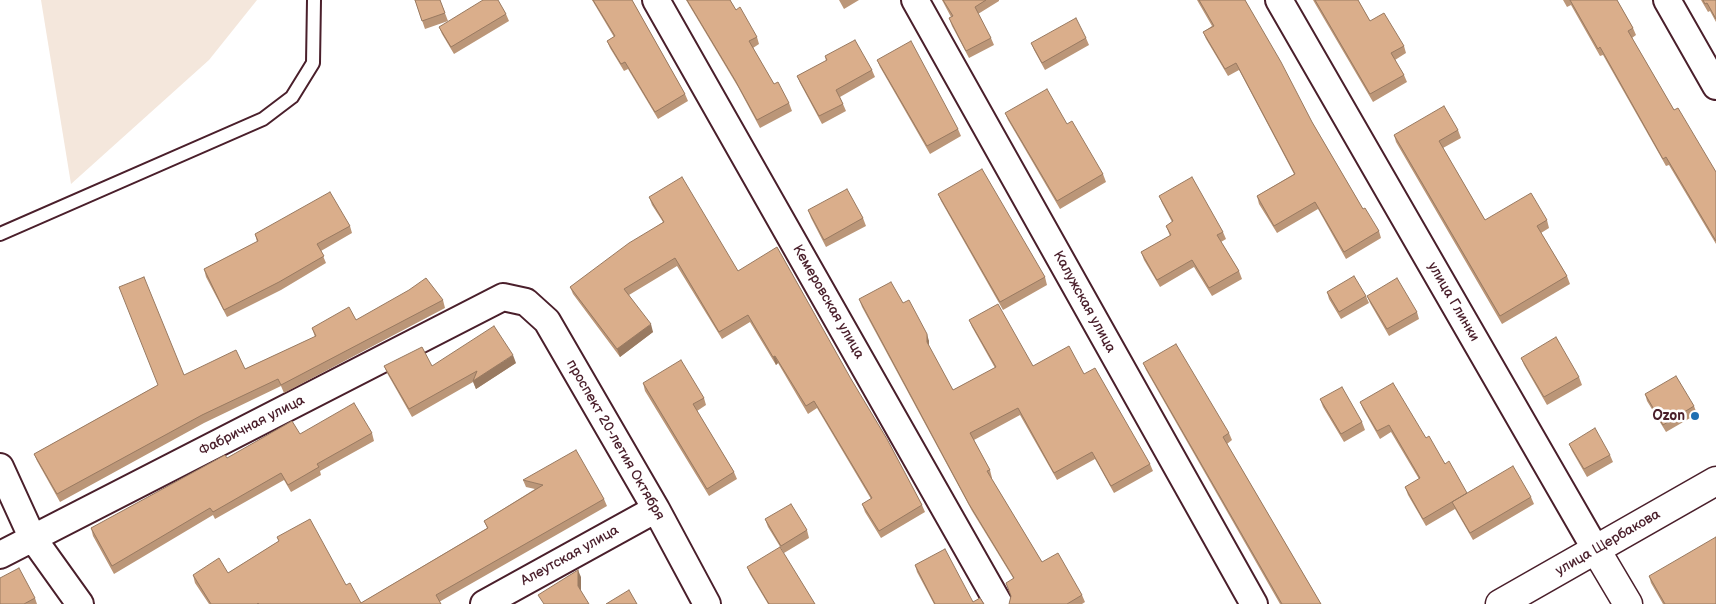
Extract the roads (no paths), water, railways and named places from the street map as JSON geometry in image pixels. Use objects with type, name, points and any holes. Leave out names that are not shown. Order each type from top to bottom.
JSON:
[{"type":"street","name":"Кемеровская улица","points":[[656,0],[999,604]]},
{"type":"street","name":"Калужская улица","points":[[915,0],[1254,604]]},
{"type":"street","name":"улица Глинки","points":[[1279,0],[1628,604]]},
{"type":"street","points":[[1667,0],[1716,86]]},
{"type":"street","name":"проспект 20-летия Октября","points":[[503,297],[526,302],[546,321],[656,509],[708,604]]},
{"type":"street","name":"Фабричная улица","points":[[0,555],[503,297]]},
{"type":"street","points":[[0,467],[32,537],[80,604]]},
{"type":"street","name":"улица Щербакова","points":[[1500,604],[1716,481]]},
{"type":"street","name":"Алеутская улица","points":[[484,604],[656,509]]},
{"type":"lane","points":[[0,234],[263,119],[292,97],[313,63],[316,15],[314,0]]},
{"type":"place","name":"Ozon","points":[[1695,416]]}]
